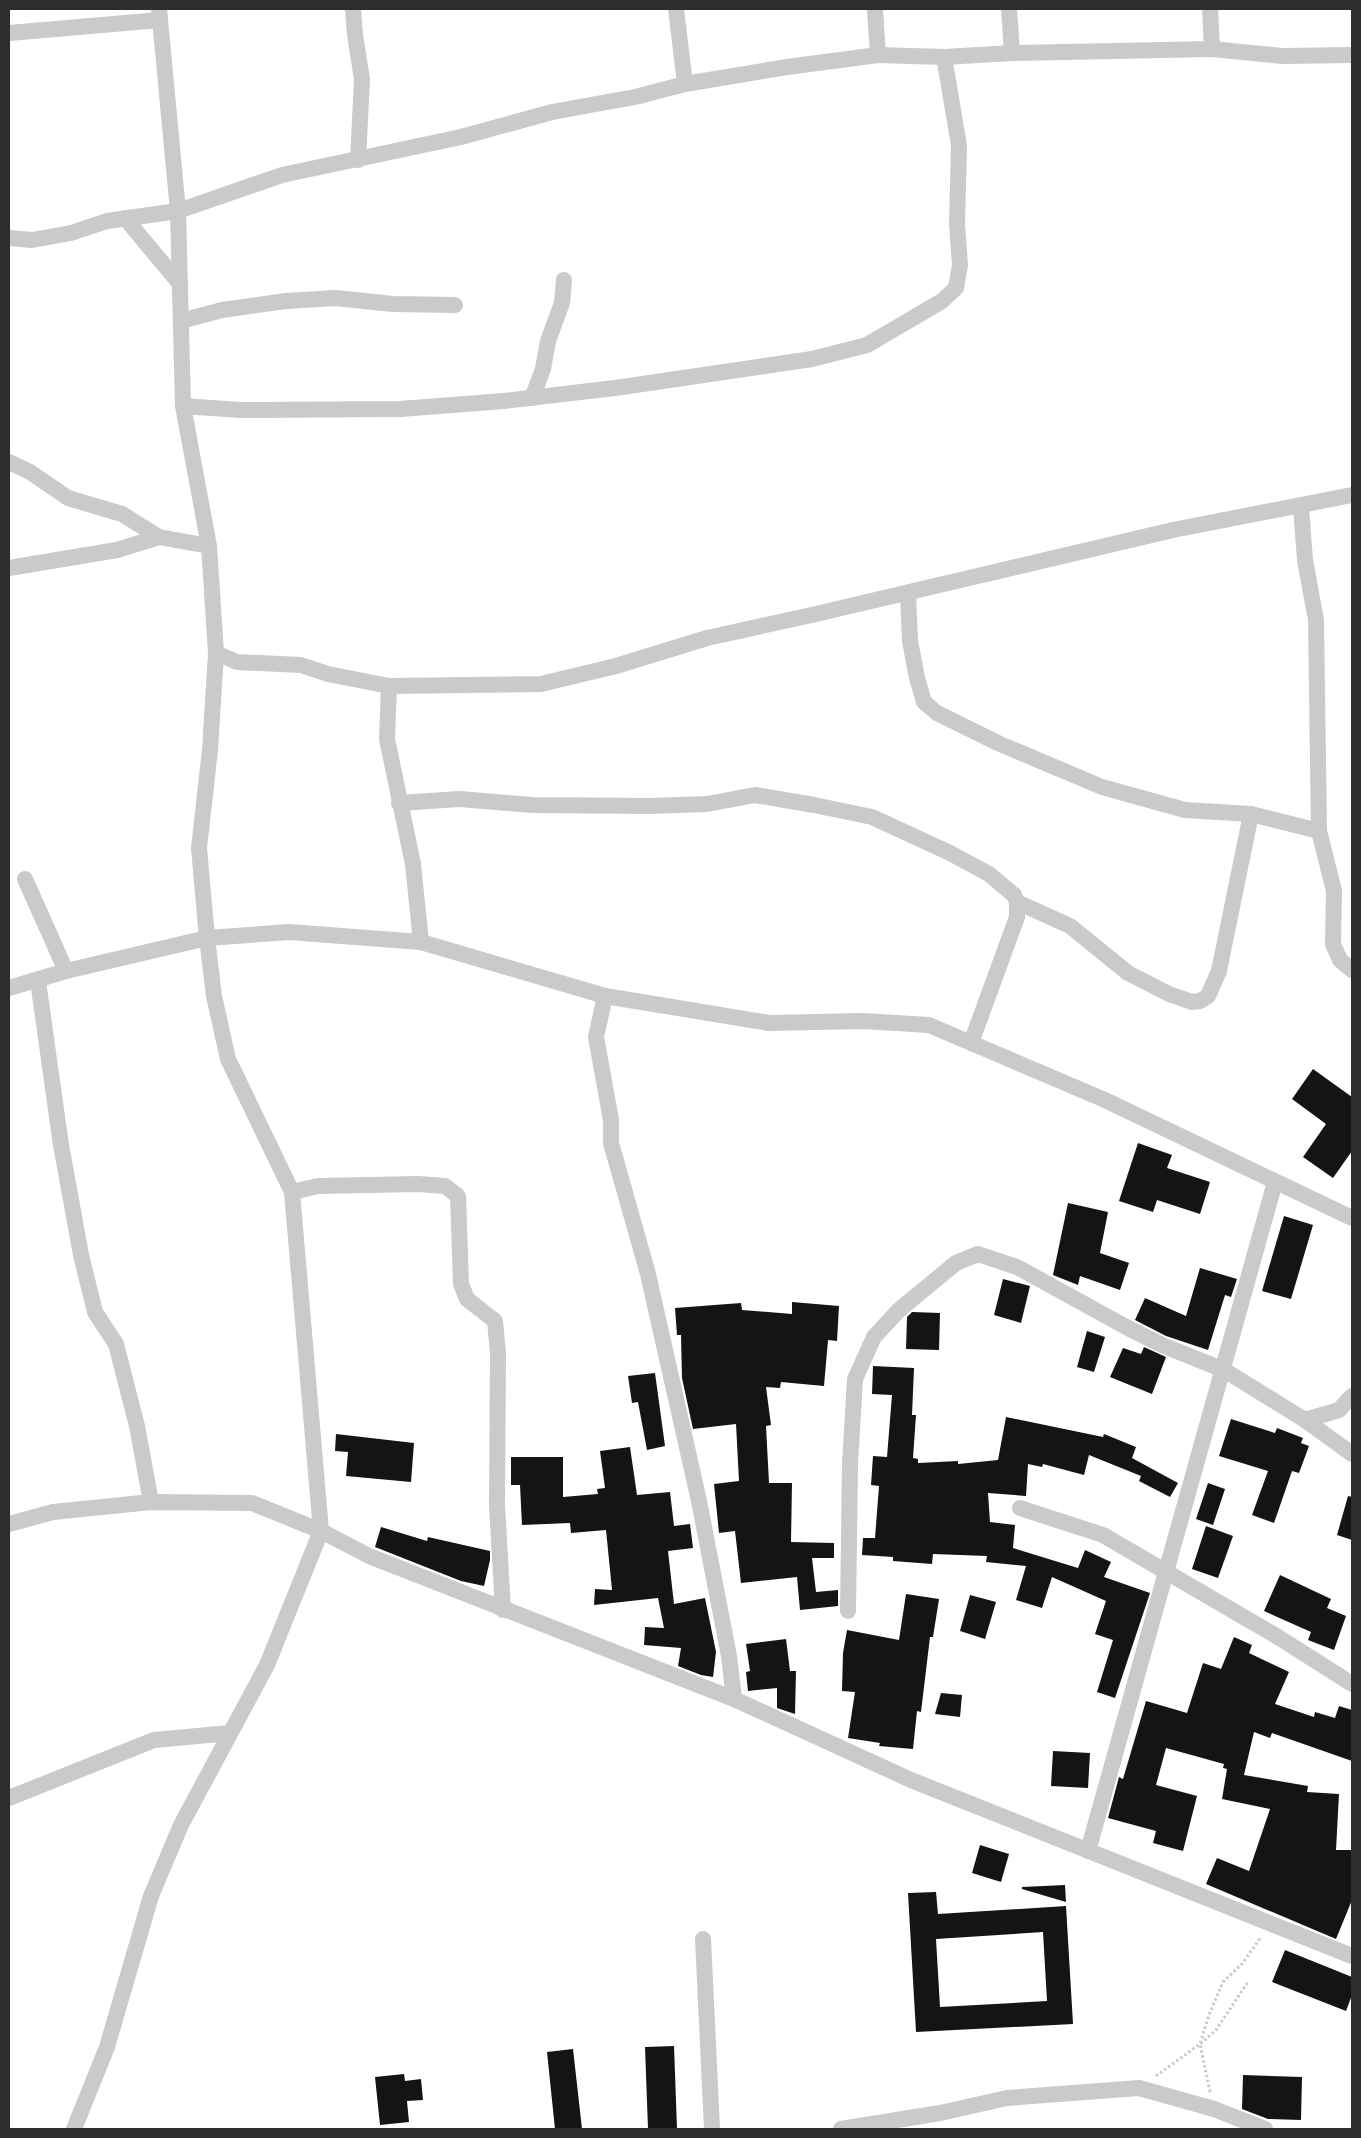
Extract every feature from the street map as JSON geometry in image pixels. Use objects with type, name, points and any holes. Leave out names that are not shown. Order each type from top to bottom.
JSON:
[{"type":"street","points":[[353,9],[362,79],[358,160]]},
{"type":"street","points":[[676,9],[685,84]]},
{"type":"street","points":[[1009,9],[1012,53]]},
{"type":"street","points":[[1210,9],[1212,49]]},
{"type":"street","points":[[873,11],[878,56]]},
{"type":"street","points":[[9,33],[160,15],[178,211],[183,406],[209,546],[216,653],[210,750],[199,848],[207,938],[214,996],[228,1059],[292,1192],[321,1532],[267,1665],[181,1825],[151,1896],[107,2047],[74,2129]]},
{"type":"street","points":[[9,238],[32,240],[70,233],[125,218],[178,211],[282,175],[461,137],[552,112],[636,97],[685,84],[787,67],[878,56],[944,57],[1012,53],[1212,49],[1283,56],[1352,55]]},
{"type":"street","points":[[183,406],[240,410],[400,409],[532,398],[812,359],[867,345],[942,302],[956,288],[960,265],[957,224],[959,145],[944,57]]},
{"type":"street","points":[[125,218],[180,284]]},
{"type":"street","points":[[532,398],[543,369],[548,341],[562,303],[564,280]]},
{"type":"street","points":[[181,321],[222,310],[286,301],[335,298],[393,304],[455,305]]},
{"type":"street","points":[[9,462],[30,472],[68,498],[122,514],[159,537],[209,546]]},
{"type":"street","points":[[216,653],[237,662],[301,665],[328,674],[390,686],[541,684],[616,666],[707,638],[1174,530],[1301,507],[1352,495]]},
{"type":"street","points":[[1301,507],[1306,560],[1316,620],[1319,830],[1334,891],[1333,944],[1340,960],[1352,970]]},
{"type":"street","points":[[9,568],[118,550],[159,537]]},
{"type":"street","points":[[908,593],[910,641],[917,678],[924,702],[937,713],[1000,744],[1102,787],[1186,810],[1251,814],[1319,830]]},
{"type":"street","points":[[390,686],[387,739],[413,864],[421,942]]},
{"type":"street","points":[[399,803],[460,799],[532,805],[650,806],[707,804],[755,795],[872,817],[950,853],[988,874],[1014,895],[1017,902],[1017,917],[971,1043]]},
{"type":"street","points":[[1017,902],[1070,926],[1128,973],[1169,994],[1192,1002],[1200,1002],[1208,996],[1219,971],[1251,814]]},
{"type":"street","points":[[25,880],[66,971]]},
{"type":"street","points":[[9,988],[38,981],[66,971],[207,938],[289,932],[421,942],[605,996],[769,1023],[863,1021],[929,1025],[1105,1100],[1352,1218]]},
{"type":"street","points":[[38,981],[62,1145],[82,1255],[95,1312],[116,1344],[137,1426],[151,1502]]},
{"type":"street","points":[[605,996],[596,1037],[611,1120],[612,1142],[648,1274],[692,1472],[729,1656],[734,1699]]},
{"type":"street","points":[[1088,1851],[1275,1182]]},
{"type":"street","points":[[292,1192],[318,1186],[418,1184],[445,1186],[458,1196],[461,1284],[467,1299],[495,1321],[498,1353],[497,1505],[503,1610]]},
{"type":"street","points":[[848,1611],[850,1464],[855,1379],[874,1337],[899,1310],[956,1263],[978,1254],[1018,1267],[1145,1336],[1224,1370],[1305,1420],[1352,1454]]},
{"type":"street","points":[[1305,1420],[1339,1410],[1352,1396]]},
{"type":"street","points":[[9,1524],[53,1512],[151,1502],[252,1503],[321,1532],[370,1556],[503,1610],[734,1699],[911,1780],[1352,1956]]},
{"type":"street","points":[[1020,1508],[1103,1535],[1278,1637],[1352,1684]]},
{"type":"street","points":[[9,1798],[154,1740],[230,1733]]},
{"type":"street","points":[[703,1939],[712,2129]]},
{"type":"street","points":[[841,2129],[940,2113],[1007,2098],[1139,2088],[1214,2109],[1265,2129]]},
{"type":"path","points":[[1214,2109],[1200,2044],[1209,2015],[1223,1982],[1242,1964],[1271,1924]]},
{"type":"path","points":[[1139,2088],[1200,2044],[1216,2030],[1248,1982]]},
{"type":"building","points":[[1313,1069],[1352,1097],[1352,1151],[1333,1178],[1303,1157],[1326,1124],[1292,1099]]},
{"type":"building","points":[[1138,1143],[1172,1155],[1167,1168],[1210,1182],[1200,1214],[1157,1200],[1153,1212],[1119,1201]]},
{"type":"building","points":[[1068,1203],[1108,1212],[1100,1253],[1129,1263],[1120,1290],[1080,1276],[1078,1285],[1053,1275]]},
{"type":"building","points":[[1284,1216],[1313,1225],[1291,1299],[1262,1291]]},
{"type":"building","points":[[1200,1268],[1237,1279],[1231,1297],[1225,1295],[1208,1350],[1166,1336],[1135,1320],[1145,1298],[1186,1316]]},
{"type":"building","points":[[1003,1279],[1030,1286],[1021,1323],[994,1315]]},
{"type":"building","points":[[792,1302],[839,1306],[837,1341],[828,1340],[824,1386],[781,1382],[780,1388],[766,1387],[771,1425],[766,1426],[769,1483],[792,1483],[791,1542],[834,1543],[834,1558],[812,1558],[816,1592],[838,1590],[838,1606],[800,1610],[797,1577],[741,1583],[735,1531],[719,1533],[714,1484],[739,1481],[736,1424],[693,1429],[682,1378],[681,1335],[677,1335],[675,1308],[741,1303],[742,1310],[792,1314]]},
{"type":"building","points":[[912,1312],[940,1313],[939,1350],[906,1349],[907,1317]]},
{"type":"building","points":[[1087,1331],[1105,1337],[1094,1372],[1077,1367]]},
{"type":"building","points":[[1144,1347],[1166,1357],[1152,1394],[1110,1377],[1123,1348],[1141,1354]]},
{"type":"building","points":[[873,1366],[914,1368],[912,1415],[916,1415],[913,1458],[918,1459],[918,1463],[958,1461],[958,1464],[998,1460],[1006,1417],[1103,1437],[1104,1434],[1136,1447],[1132,1458],[1178,1483],[1170,1497],[1139,1481],[1141,1476],[1089,1455],[1084,1475],[1043,1464],[1042,1467],[1028,1464],[1026,1496],[988,1493],[990,1522],[1015,1525],[1013,1548],[1078,1568],[1085,1550],[1111,1562],[1104,1577],[1150,1593],[1115,1698],[1097,1692],[1113,1640],[1095,1634],[1106,1601],[1052,1577],[1042,1608],[1016,1600],[1026,1566],[986,1562],[987,1556],[933,1554],[932,1564],[893,1561],[893,1557],[862,1555],[863,1538],[875,1538],[879,1486],[871,1485],[873,1456],[887,1457],[892,1395],[872,1394]]},
{"type":"building","points":[[655,1373],[665,1446],[647,1450],[638,1402],[632,1403],[628,1376]]},
{"type":"building","points":[[1231,1419],[1275,1433],[1277,1428],[1303,1438],[1301,1443],[1309,1446],[1299,1473],[1292,1471],[1274,1523],[1252,1515],[1268,1471],[1219,1456]]},
{"type":"building","points":[[336,1434],[414,1443],[411,1482],[346,1476],[348,1452],[335,1451]]},
{"type":"building","points":[[630,1447],[637,1495],[670,1492],[674,1526],[690,1524],[693,1548],[668,1551],[674,1604],[705,1598],[716,1652],[713,1677],[701,1675],[678,1666],[681,1648],[644,1645],[645,1627],[664,1628],[658,1598],[594,1605],[595,1589],[612,1590],[606,1530],[571,1533],[570,1523],[522,1525],[520,1485],[511,1485],[511,1457],[563,1457],[563,1497],[598,1494],[597,1489],[605,1488],[600,1451]]},
{"type":"building","points":[[1208,1483],[1225,1489],[1213,1525],[1196,1519]]},
{"type":"building","points":[[1348,1496],[1352,1497],[1352,1540],[1337,1535]]},
{"type":"building","points":[[1206,1526],[1233,1536],[1218,1578],[1192,1569]]},
{"type":"building","points":[[381,1527],[427,1541],[428,1537],[490,1551],[490,1560],[484,1586],[461,1581],[375,1547]]},
{"type":"building","points":[[1280,1575],[1331,1599],[1327,1608],[1346,1616],[1334,1650],[1308,1640],[1311,1632],[1264,1611]]},
{"type":"building","points":[[906,1594],[939,1599],[933,1637],[930,1637],[921,1712],[917,1711],[913,1749],[879,1746],[880,1743],[848,1738],[855,1692],[842,1691],[843,1653],[847,1630],[899,1640]]},
{"type":"building","points":[[970,1595],[996,1602],[985,1639],[960,1631]]},
{"type":"building","points":[[1234,1637],[1252,1645],[1249,1653],[1289,1672],[1275,1704],[1314,1717],[1315,1712],[1335,1718],[1339,1706],[1352,1710],[1352,1761],[1272,1733],[1270,1738],[1254,1732],[1244,1775],[1308,1786],[1307,1792],[1339,1794],[1336,1850],[1352,1850],[1352,1900],[1336,1939],[1206,1884],[1217,1858],[1249,1871],[1270,1809],[1222,1799],[1227,1769],[1223,1768],[1224,1764],[1166,1748],[1156,1785],[1197,1796],[1183,1851],[1153,1843],[1156,1831],[1108,1818],[1119,1777],[1123,1779],[1146,1701],[1187,1713],[1203,1663],[1221,1669]]},
{"type":"building","points":[[786,1639],[790,1671],[796,1671],[795,1714],[777,1708],[777,1688],[748,1691],[746,1672],[750,1671],[746,1644]]},
{"type":"building","points":[[941,1693],[962,1695],[960,1717],[935,1714]]},
{"type":"building","points":[[1053,1751],[1090,1753],[1088,1788],[1051,1786]]},
{"type":"building","points":[[980,1845],[1009,1854],[1001,1882],[972,1873]]},
{"type":"building","points":[[1065,1885],[1066,1902],[1022,1889],[1022,1887]]},
{"type":"building","points":[[936,1892],[938,1914],[1066,1906],[1073,2024],[916,2032],[908,1893]],"holes":[[[1043,1932],[1047,2001],[940,2007],[936,1939]]]},
{"type":"building","points":[[1285,1950],[1352,1977],[1352,1995],[1346,2011],[1272,1982]]},
{"type":"building","points":[[674,2046],[677,2129],[648,2129],[645,2047]]},
{"type":"building","points":[[573,2049],[582,2129],[555,2129],[547,2052]]},
{"type":"building","points":[[404,2074],[405,2081],[421,2079],[423,2100],[407,2101],[409,2122],[380,2125],[375,2077]]},
{"type":"building","points":[[1243,2075],[1302,2077],[1301,2120],[1268,2119],[1242,2109]]}]
